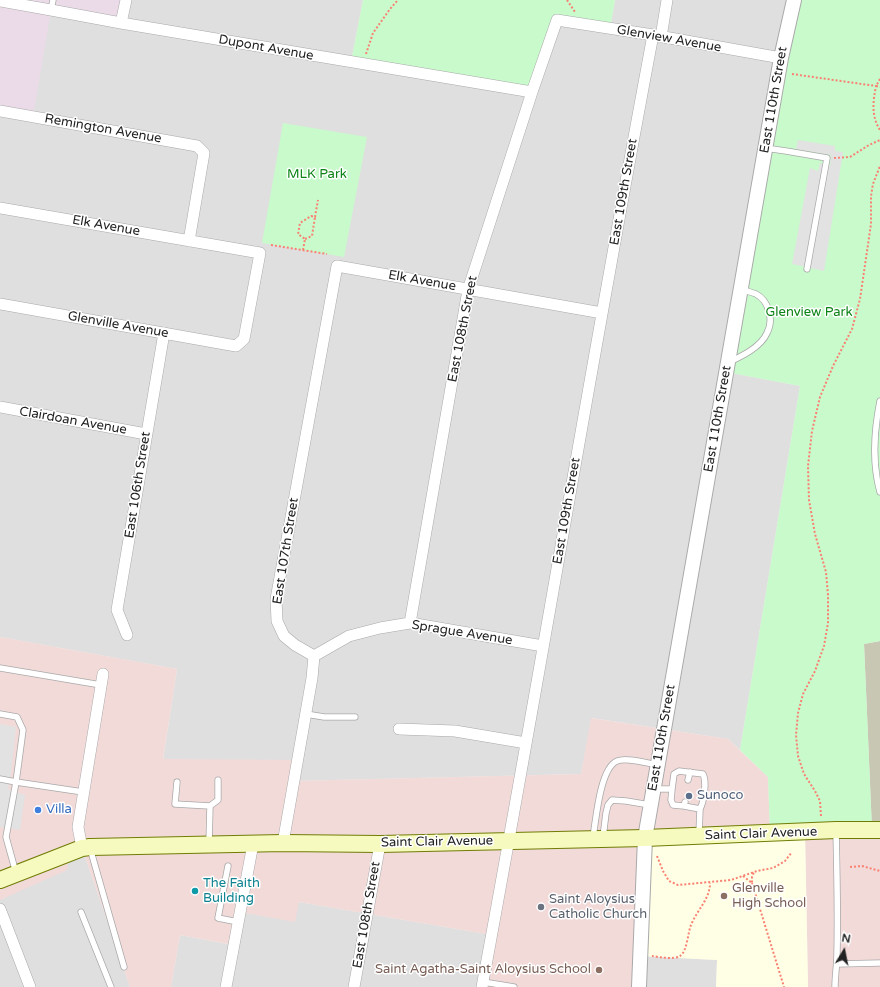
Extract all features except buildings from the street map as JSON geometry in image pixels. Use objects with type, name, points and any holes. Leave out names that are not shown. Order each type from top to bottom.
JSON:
[{"type":"main road","name":"Saint Clair Avenue","points":[[0,880],[86,847],[283,843],[380,844],[645,838],[836,830],[880,830]]},
{"type":"street","points":[[121,24],[126,0]]},
{"type":"street","name":"East 109th Street","points":[[483,984],[602,313],[657,36],[667,0]]},
{"type":"street","name":"East 110th Street","points":[[638,987],[645,838],[650,805],[781,58],[794,0]]},
{"type":"street","name":"Dupont Avenue","points":[[0,1],[52,5],[121,24],[532,92]]},
{"type":"street","name":"Glenview Avenue","points":[[558,20],[781,58]]},
{"type":"street","name":"East 108th Street","points":[[410,623],[468,290],[532,92],[558,20]]},
{"type":"street","name":"Remington Avenue","points":[[0,111],[197,146],[204,153],[189,241]]},
{"type":"street","name":"Elk Avenue","points":[[0,208],[260,254],[244,339],[236,346]]},
{"type":"street","name":"Elk Avenue","points":[[337,266],[602,313]]},
{"type":"street","name":"East 107th Street","points":[[314,656],[295,645],[284,636],[277,621],[276,599],[337,266]]},
{"type":"street","name":"Glenville Avenue","points":[[0,304],[236,346]]},
{"type":"street","name":"East 106th Street","points":[[127,635],[117,610],[164,333]]},
{"type":"street","name":"Clairdoan Avenue","points":[[0,407],[146,434]]},
{"type":"street","name":"Sprague Avenue","points":[[314,656],[349,636],[380,628],[410,623],[543,646]]},
{"type":"street","points":[[283,843],[312,678],[314,656]]},
{"type":"street","points":[[86,847],[78,827],[102,680]]},
{"type":"street","points":[[399,729],[455,731],[526,743]]},
{"type":"street","points":[[226,987],[253,844]]},
{"type":"street","name":"East 108th Street","points":[[354,987],[380,844]]},
{"type":"street","points":[[0,909],[30,987]]},
{"type":"lane","points":[[765,148],[826,158],[807,269]]},
{"type":"lane","points":[[728,363],[750,352],[767,333],[770,323],[770,313],[765,302],[757,294],[741,289]]},
{"type":"lane","points":[[880,401],[874,453],[880,492]]},
{"type":"lane","points":[[0,668],[102,680]]},
{"type":"lane","points":[[0,714],[17,717],[23,730],[16,782],[3,836],[16,873]]},
{"type":"lane","points":[[306,714],[324,717],[355,717]]},
{"type":"lane","points":[[598,839],[601,786],[609,768],[616,761],[625,759],[657,765]]},
{"type":"lane","points":[[699,836],[700,809],[703,804],[706,779],[703,774],[679,771],[674,774],[670,800],[673,805],[684,804],[700,809]]},
{"type":"lane","points":[[688,780],[690,772]]},
{"type":"lane","points":[[0,779],[83,792]]},
{"type":"lane","points":[[177,782],[175,804],[210,806],[218,800],[218,780]]},
{"type":"lane","points":[[653,789],[672,789]]},
{"type":"lane","points":[[598,839],[608,805],[612,800],[650,805]]},
{"type":"lane","points":[[209,844],[210,806]]},
{"type":"lane","points":[[835,987],[837,964],[836,830]]},
{"type":"lane","points":[[86,847],[124,967]]},
{"type":"lane","points":[[228,866],[218,918],[238,922]]},
{"type":"lane","points":[[82,912],[111,987]]},
{"type":"lane","points":[[837,964],[880,963]]},
{"type":"lane","points":[[483,984],[514,987]]},
{"type":"path","points":[[365,57],[373,33],[398,0]]},
{"type":"path","points":[[792,74],[880,87]]},
{"type":"path","points":[[880,79],[876,86],[873,106],[876,124],[880,130]]},
{"type":"path","points":[[826,158],[850,157],[880,140]]},
{"type":"path","points":[[821,816],[820,801],[815,790],[804,774],[798,756],[796,735],[798,713],[803,694],[815,670],[824,646],[828,622],[826,572],[815,534],[809,500],[808,466],[812,431],[820,397],[852,329],[860,299],[871,224],[871,196],[873,184],[880,166]]},
{"type":"path","points":[[305,239],[312,236],[318,200]]},
{"type":"path","points":[[305,239],[298,234],[300,223],[311,216],[315,217]]},
{"type":"path","points":[[303,250],[305,239]]},
{"type":"path","points":[[271,245],[327,254]]},
{"type":"path","points":[[657,856],[669,881],[678,885],[732,880],[754,872],[773,868],[785,861],[792,852]]},
{"type":"path","points":[[850,867],[862,866],[880,871]]},
{"type":"path","points":[[754,872],[752,882],[784,987]]},
{"type":"path","points":[[743,876],[752,882]]},
{"type":"path","points":[[652,956],[674,958],[682,954],[691,924],[710,892],[710,882]]},
{"type":"shaded area","points":[[0,0],[126,0],[121,23],[51,10],[33,116],[0,111]]},
{"type":"shaded area","points":[[126,0],[363,0],[351,62],[557,21],[610,28],[615,0],[794,0],[726,372],[800,386],[740,750],[728,739],[592,718],[581,774],[294,781],[298,760],[163,760],[177,669],[0,637],[0,111],[51,10]]},
{"type":"shaded area","points":[[798,140],[835,146],[835,151],[843,152],[824,271],[792,264],[810,168],[818,171],[820,163],[830,166],[831,155],[796,149]]},
{"type":"shaded area","points":[[0,637],[177,669],[163,759],[298,760],[294,781],[581,774],[591,718],[728,739],[768,777],[770,833],[645,838],[639,987],[482,987],[492,935],[299,902],[295,922],[240,912],[234,945],[180,935],[171,987],[130,987],[82,848],[69,853],[67,870],[0,900]]},
{"type":"shaded area","points":[[880,641],[880,830],[872,830],[864,644]]},
{"type":"shaded area","points":[[0,724],[16,727],[8,789],[25,795],[20,830],[0,827]]},
{"type":"shaded area","points":[[880,830],[880,987],[808,987],[805,832]]},
{"type":"shaded area","name":"Glenville High School","points":[[805,832],[808,987],[716,987],[717,960],[640,956],[645,838]]},
{"type":"shaded area","points":[[82,848],[130,987],[0,987],[0,880]]},
{"type":"shaded area","points":[[299,902],[492,935],[482,987],[171,987],[180,935],[233,945],[240,912]]},
{"type":"shaded area","points":[[640,956],[717,960],[716,987],[639,987]]},
{"type":"green space","points":[[363,0],[615,0],[610,29],[557,21],[532,92],[351,62]]},
{"type":"green space","name":"Glenview Park","points":[[794,0],[880,0],[880,641],[864,644],[872,830],[770,833],[768,777],[740,750],[800,386],[726,372]]},
{"type":"green space","name":"MLK Park","points":[[283,123],[367,137],[344,257],[262,243]]},
{"type":"place","name":"Sunoco","points":[[689,796]]},
{"type":"place","name":"Villa","points":[[38,810]]},
{"type":"place","name":"The Faith Building","points":[[195,891]]},
{"type":"place","name":"Glenville High School","points":[[724,896]]},
{"type":"place","name":"Saint Aloysius Catholic Church","points":[[541,907]]},
{"type":"place","name":"Saint Agatha-Saint Aloysius School","points":[[599,970]]}]
